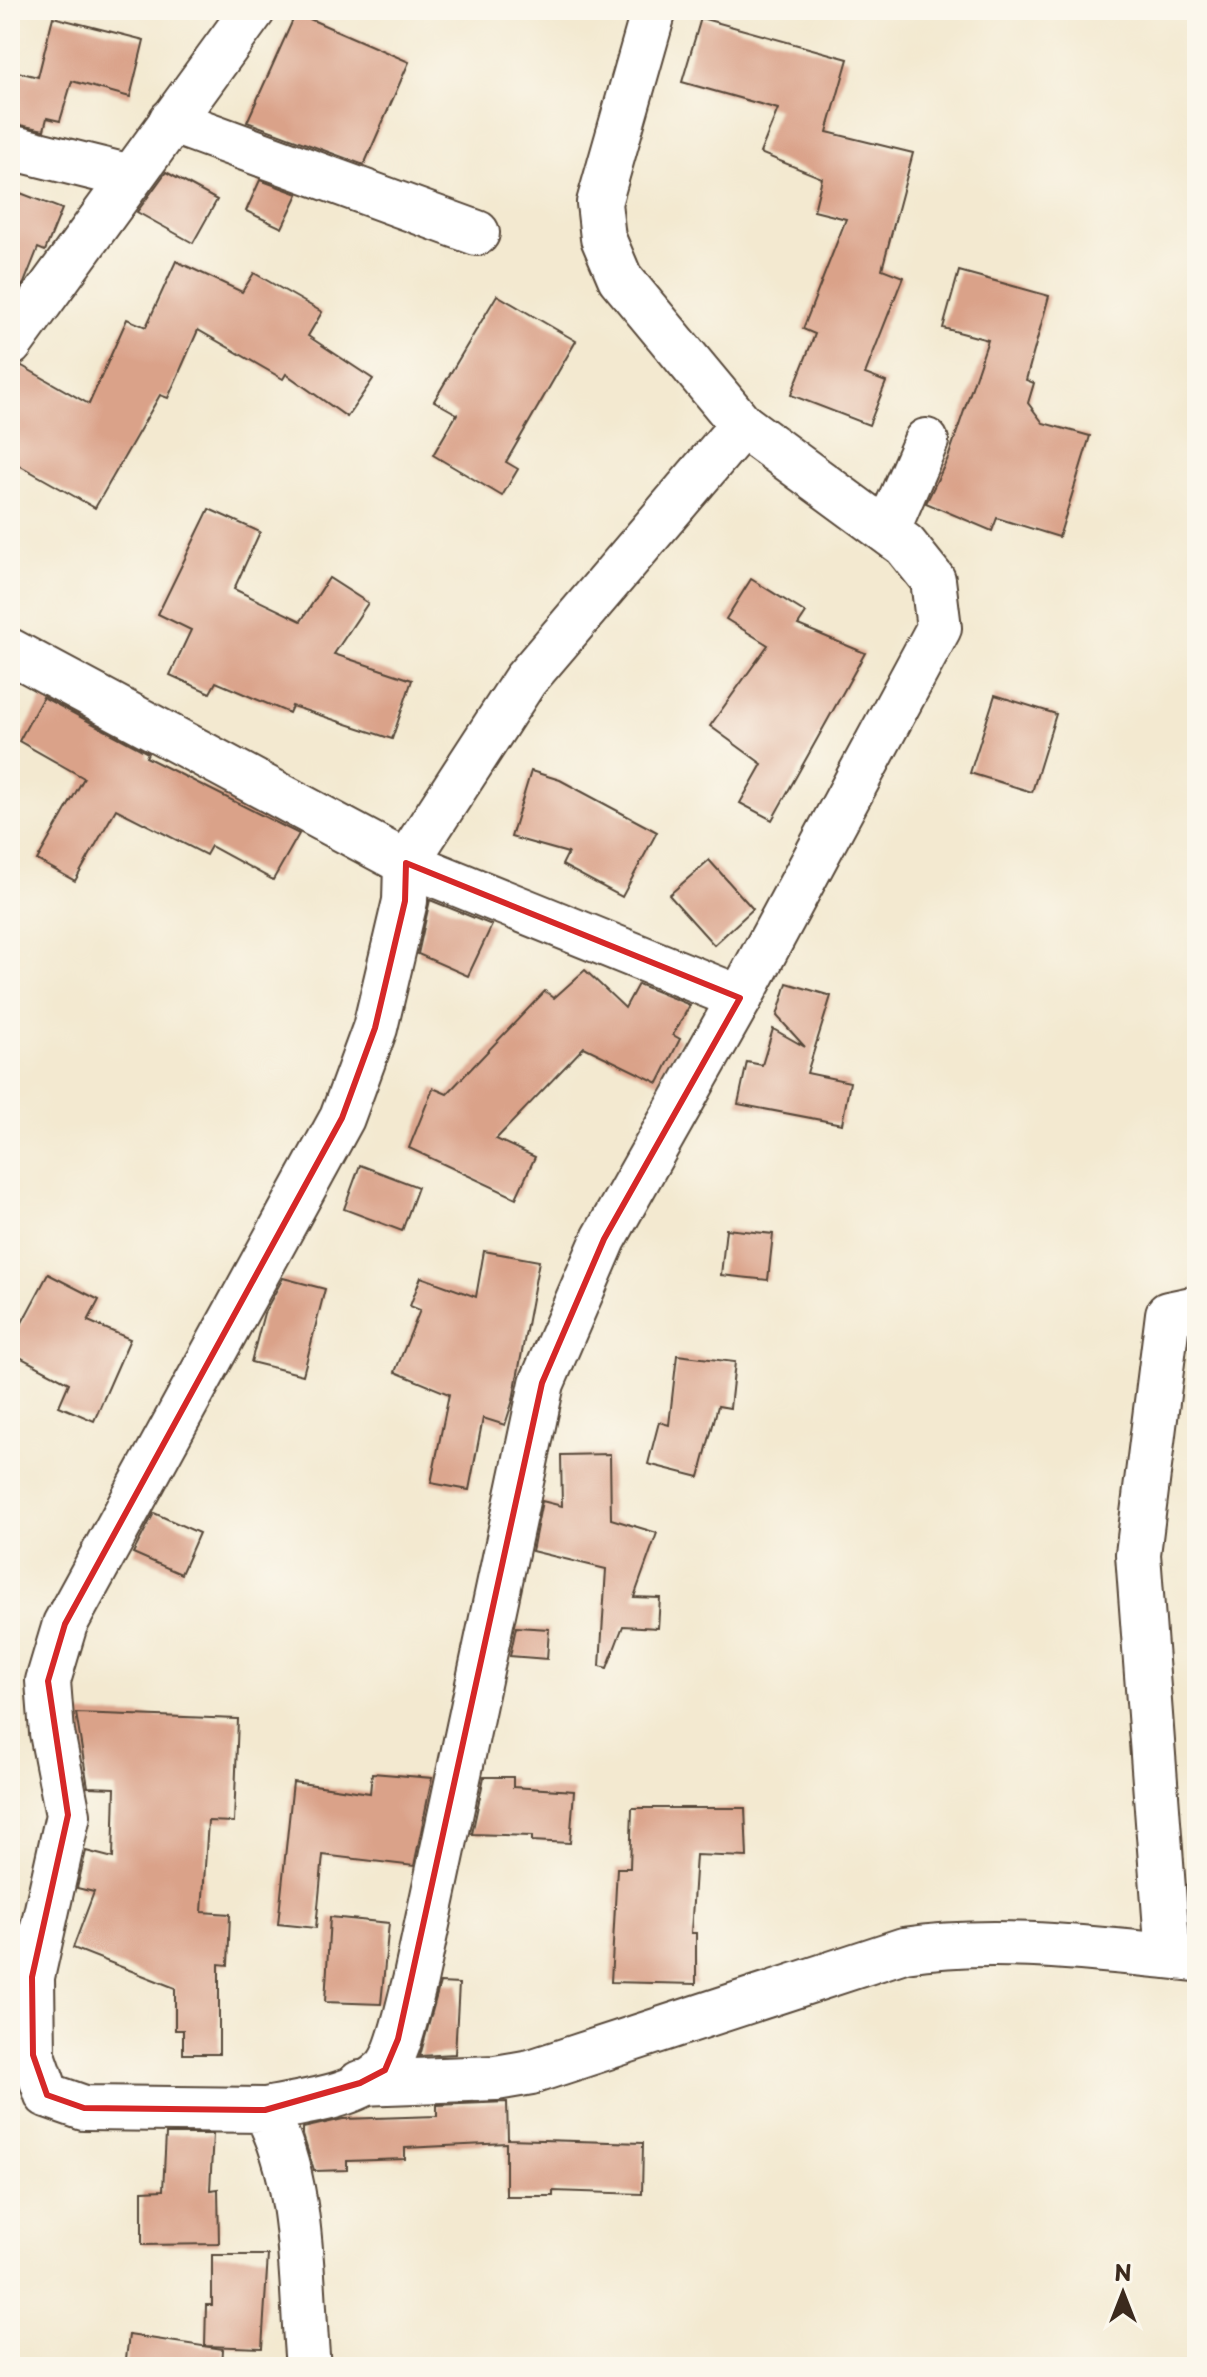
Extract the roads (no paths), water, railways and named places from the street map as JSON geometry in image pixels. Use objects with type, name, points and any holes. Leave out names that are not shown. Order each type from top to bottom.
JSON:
[{"type":"street","points":[[10,344],[253,10]]},
{"type":"street","points":[[654,10],[599,203],[603,238],[620,278],[742,425],[905,545],[933,580],[939,628],[740,998],[604,1239],[542,1383],[415,1981],[385,2070],[339,2093],[265,2110],[84,2108],[29,2094],[33,2055],[32,1977],[68,1815],[52,1733],[48,1681],[65,1624],[342,1118],[375,1028],[405,901],[406,863],[525,680],[742,425]]},
{"type":"street","points":[[171,121],[477,233]]},
{"type":"street","points":[[10,147],[131,177]]},
{"type":"street","points":[[887,531],[926,441]]},
{"type":"street","points":[[10,651],[406,863],[740,998]]},
{"type":"street","points":[[360,2083],[496,2078],[531,2072],[904,1950],[958,1944],[1041,1945],[1182,1958],[1138,1554],[1168,1314],[1197,1308]]},
{"type":"street","points":[[265,2110],[280,2138],[293,2196],[308,2367]]}]
